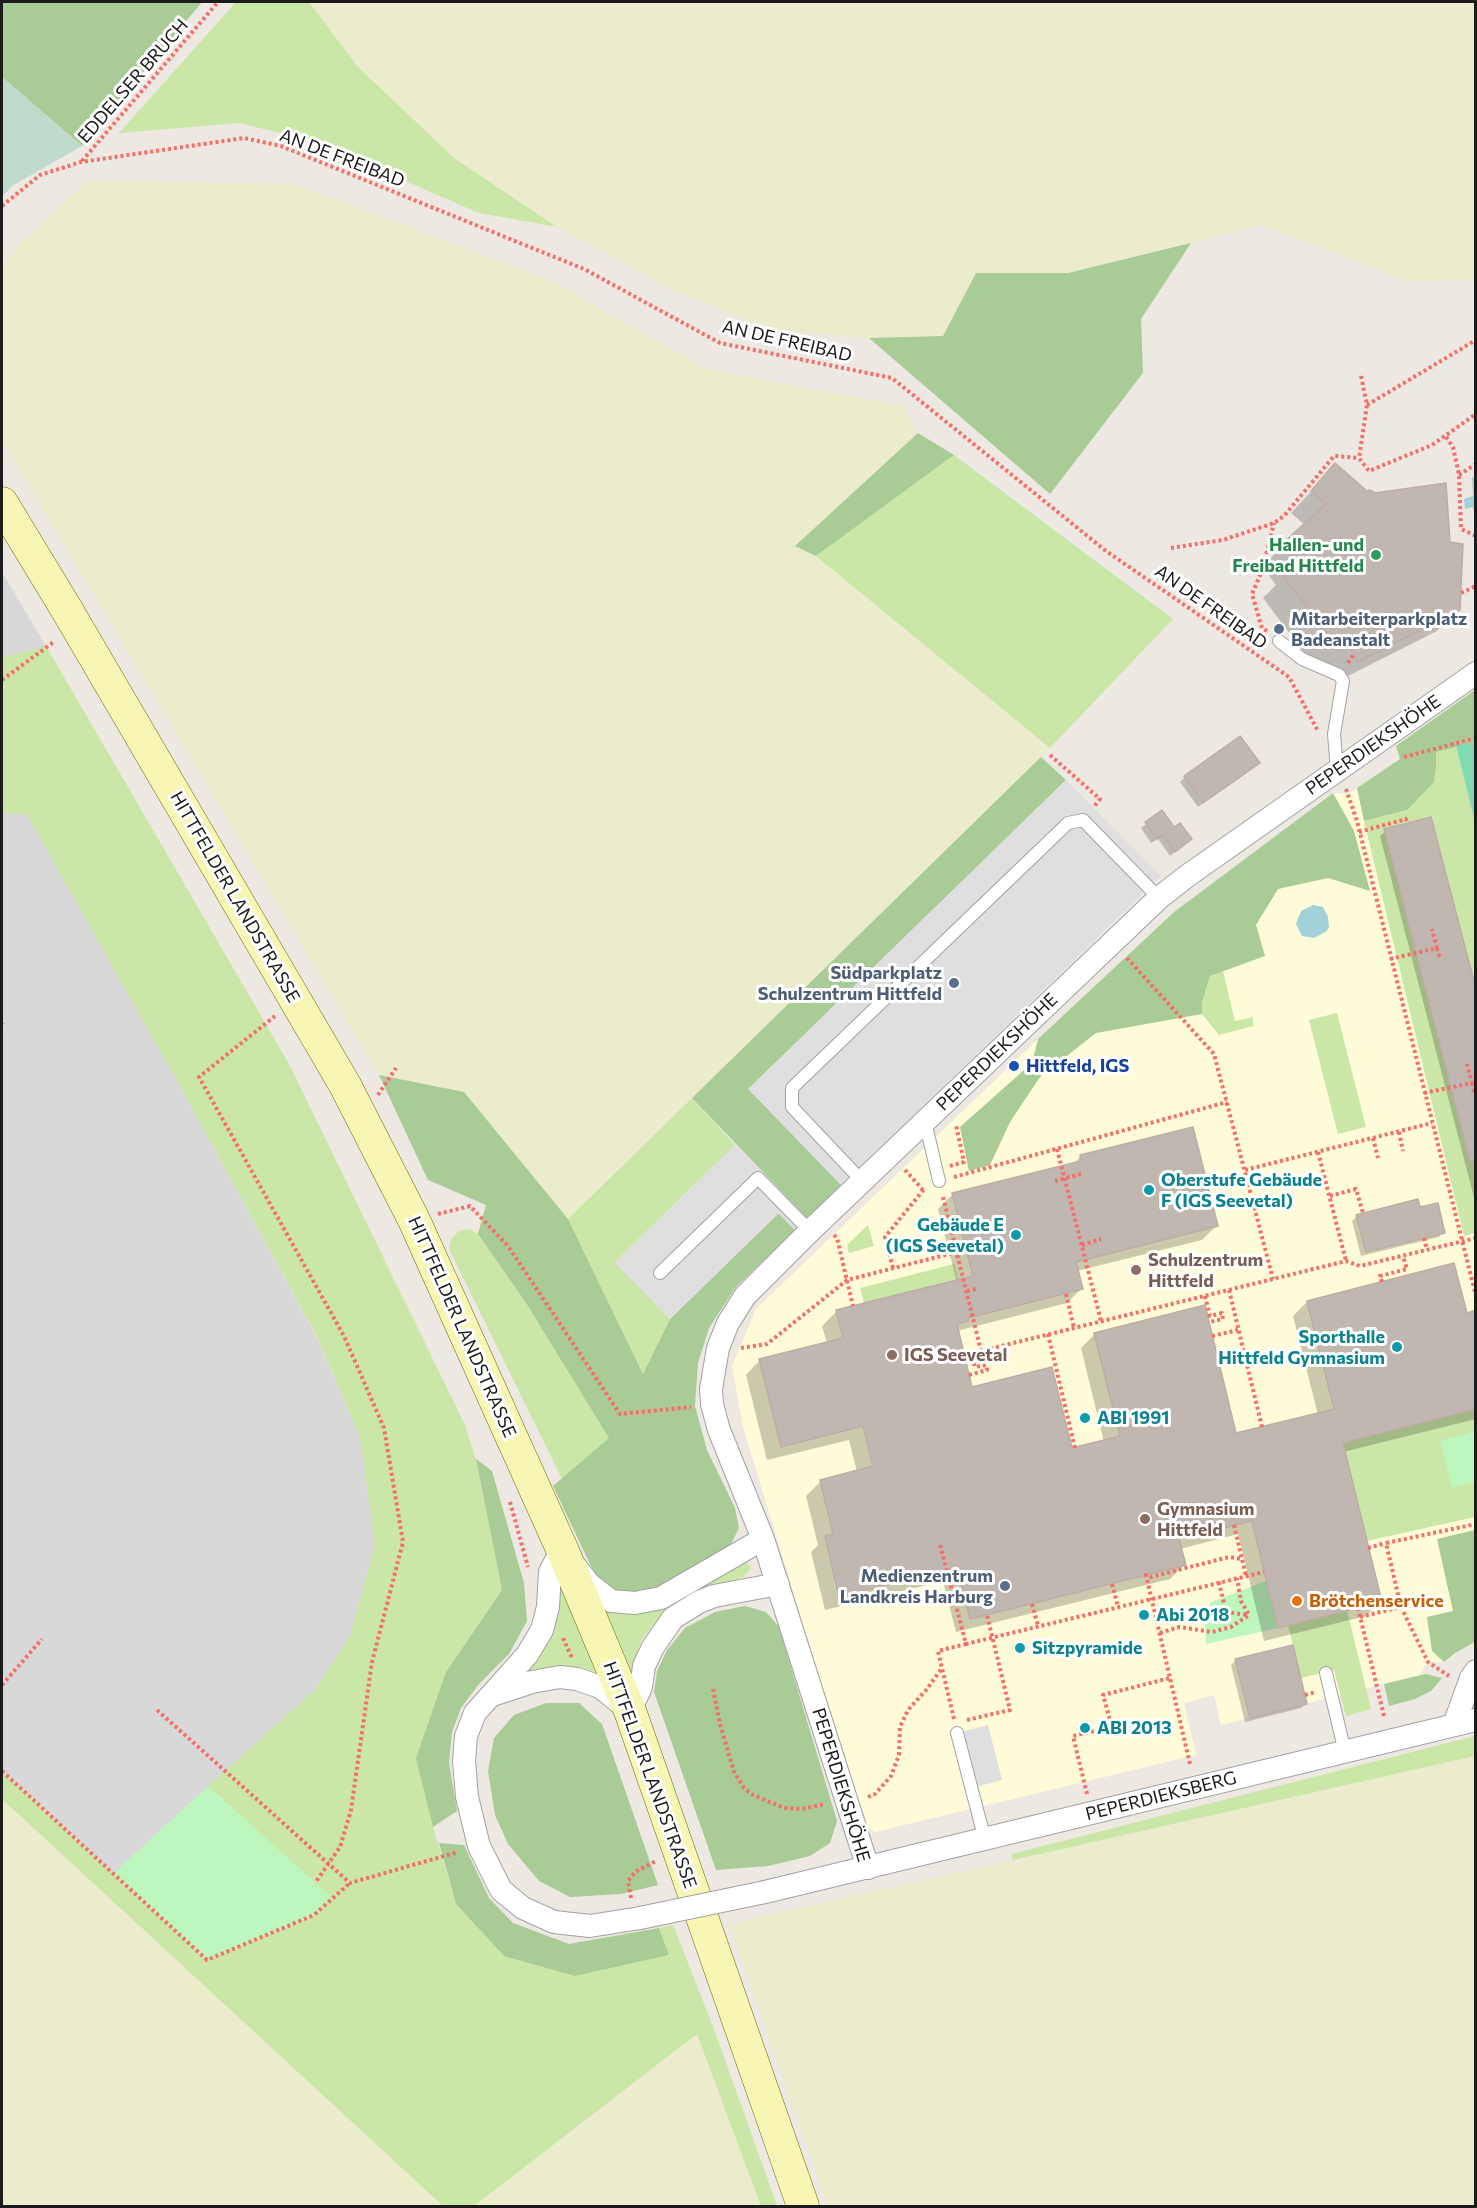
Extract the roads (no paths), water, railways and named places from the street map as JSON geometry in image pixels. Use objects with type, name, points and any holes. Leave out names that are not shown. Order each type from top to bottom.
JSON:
[{"type":"main road","name":"HITTFELDER LANDSTRASSE","points":[[2,503],[345,1085],[414,1220],[562,1550],[630,1711],[803,2206]]},
{"type":"street","name":"PEPERDIEKSHÖHE","points":[[562,1550],[550,1572],[548,1607],[542,1630],[527,1655],[475,1713],[466,1736],[464,1761],[466,1797],[479,1846],[501,1890],[523,1908],[554,1922],[590,1926],[765,1892],[868,1868],[856,1798],[763,1539],[719,1430],[712,1404],[711,1389],[718,1348],[728,1323],[745,1296],[810,1231],[1159,898],[1476,673]]},
{"type":"street","points":[[562,1550],[589,1584],[611,1601],[636,1604],[662,1598],[763,1539]]},
{"type":"street","points":[[491,1695],[532,1682],[560,1677],[577,1678],[600,1687],[630,1711],[641,1687],[644,1666],[653,1647],[673,1618],[699,1602],[714,1596],[778,1584]]},
{"type":"street","name":"PEPERDIEKSBERG","points":[[868,1868],[1465,1722],[1471,1678],[1476,1671]]},
{"type":"lane","points":[[1279,641],[1302,659],[1340,675],[1343,681],[1334,734],[1337,770]]},
{"type":"lane","points":[[862,1181],[792,1107],[792,1088],[1068,823],[1083,820],[1159,898]]},
{"type":"lane","points":[[925,1121],[938,1175]]},
{"type":"lane","points":[[660,1273],[758,1178],[810,1231]]},
{"type":"lane","points":[[1326,1673],[1345,1752]]},
{"type":"lane","points":[[956,1728],[985,1840]]},
{"type":"water","points":[[1475,475],[1475,518],[1473,507],[1465,509],[1464,499],[1473,496],[1472,478]]},
{"type":"water","points":[[1313,905],[1323,907],[1328,917],[1329,927],[1327,931],[1314,938],[1302,936],[1296,924],[1301,911]]},
{"type":"place","name":"Hallen- und Freibad Hittfeld","points":[[1376,555]]},
{"type":"place","name":"Mitarbeiterparkplatz Badeanstalt","points":[[1279,629]]},
{"type":"place","name":"Südparkplatz Schulzentrum Hittfeld","points":[[954,983]]},
{"type":"place","name":"Hittfeld, IGS","points":[[1014,1066]]},
{"type":"place","name":"Oberstufe Gebäude F (IGS Seevetal)","points":[[1149,1190]]},
{"type":"place","name":"Gebäude E (IGS Seevetal)","points":[[1016,1235]]},
{"type":"place","name":"Schulzentrum Hittfeld","points":[[1136,1270]]},
{"type":"place","name":"Sporthalle Hittfeld Gymnasium","points":[[1397,1347]]},
{"type":"place","name":"IGS Seevetal","points":[[892,1355]]},
{"type":"place","name":"ABI 1991","points":[[1085,1418]]},
{"type":"place","name":"Gymnasium Hittfeld","points":[[1145,1519]]},
{"type":"place","name":"Medienzentrum Landkreis Harburg","points":[[1005,1586]]},
{"type":"place","name":"Brötchenservice","points":[[1297,1601]]},
{"type":"place","name":"Abi 2018","points":[[1144,1615]]},
{"type":"place","name":"Sitzpyramide","points":[[1020,1648]]},
{"type":"place","name":"ABI 2013","points":[[1085,1728]]}]
